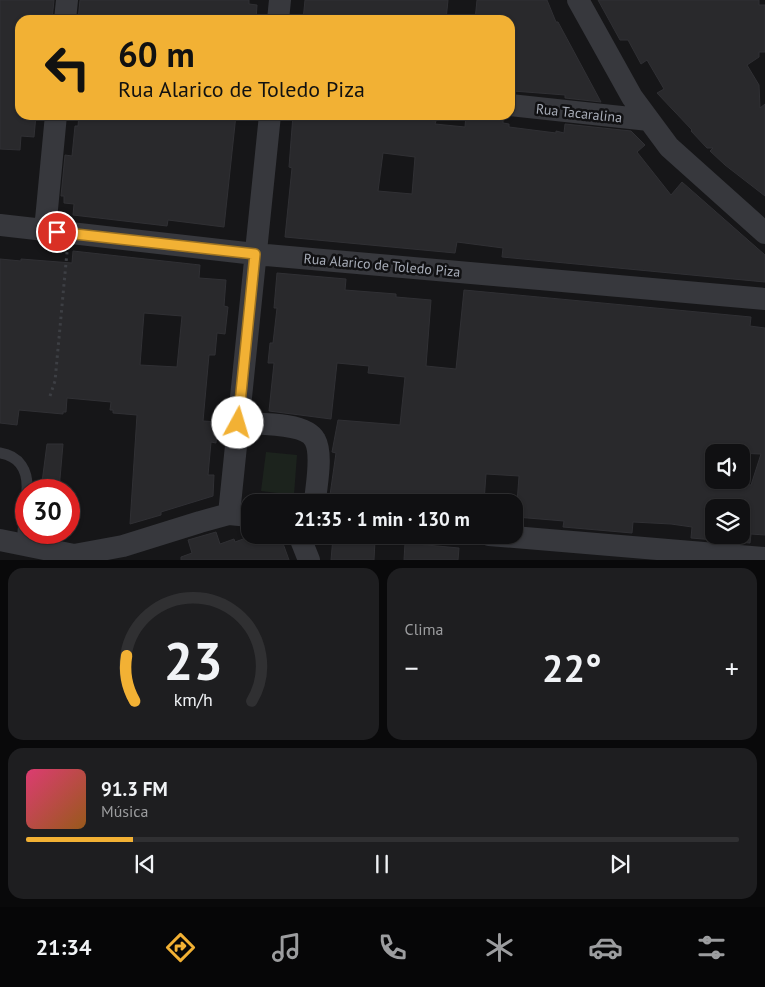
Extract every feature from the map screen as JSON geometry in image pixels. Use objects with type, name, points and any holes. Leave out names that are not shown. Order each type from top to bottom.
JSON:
[{"type":"street","points":[[66,15],[67,0]]},
{"type":"street","points":[[278,15],[280,0]]},
{"type":"street","points":[[578,0],[632,97],[669,147],[765,233]]},
{"type":"street","name":"Rua Tacaralina","points":[[515,106],[649,120]]},
{"type":"street","points":[[44,230],[55,120]]},
{"type":"street","points":[[0,540],[76,557],[123,546],[200,522],[240,515],[238,423],[269,120]]},
{"type":"street","name":"Rua Alarico de Toledo Piza","points":[[0,225],[255,254],[765,299]]},
{"type":"street","points":[[238,423],[298,428],[309,432],[316,441],[319,456],[316,494]]},
{"type":"street","points":[[523,538],[765,558]]},
{"type":"street","points":[[303,544],[309,560]]},
{"type":"lane","points":[[0,454],[9,455],[17,460],[24,469],[25,479]]},
{"type":"path","points":[[50,396],[55,381],[69,234]]},
{"type":"shaded area","points":[[266,452],[297,455],[294,494],[261,491]]},
{"type":"building","points":[[0,0],[54,0],[52,15],[15,15],[15,120],[36,120],[34,137],[21,136],[20,150],[0,149]]},
{"type":"building","points":[[80,0],[249,0],[249,4],[257,5],[256,15],[78,15]]},
{"type":"building","points":[[305,0],[448,0],[446,15],[304,15]]},
{"type":"building","points":[[477,0],[547,0],[556,22],[558,22],[601,102],[565,98],[565,95],[515,91],[515,15],[476,15]]},
{"type":"building","points":[[598,0],[759,0],[759,5],[765,5],[765,52],[759,52],[759,57],[747,65],[759,85],[760,108],[765,104],[765,196],[710,151],[713,148],[707,148],[657,93],[664,89],[647,60],[641,64],[628,40],[620,40]]},
{"type":"building","points":[[79,120],[235,120],[224,227],[168,220],[167,226],[73,215],[74,204],[64,203],[64,196],[61,196],[65,155],[72,156],[75,126],[78,126]]},
{"type":"building","points":[[293,120],[425,120],[436,121],[435,124],[465,127],[466,120],[503,120],[503,123],[509,124],[509,127],[556,133],[556,131],[564,133],[565,124],[631,131],[645,145],[637,152],[671,195],[682,182],[765,255],[765,282],[502,257],[503,248],[457,242],[455,253],[285,237],[292,168],[289,167]],"holes":[[[383,153],[415,157],[412,194],[378,191]]]},
{"type":"building","points":[[73,251],[200,265],[199,278],[226,280],[224,306],[228,307],[225,334],[217,333],[215,355],[209,355],[203,421],[218,422],[216,443],[211,442],[208,475],[214,475],[213,496],[130,524],[137,415],[113,413],[113,410],[110,410],[111,402],[67,398],[66,412],[63,412],[63,414],[19,410],[17,425],[0,423],[0,259],[72,263]],"holes":[[[144,313],[182,316],[177,367],[140,365]]]},
{"type":"building","points":[[277,273],[346,279],[345,290],[396,294],[396,297],[431,300],[426,366],[456,369],[464,290],[751,317],[750,326],[765,328],[765,535],[751,534],[750,543],[750,499],[705,499],[705,539],[691,538],[692,527],[671,524],[633,522],[632,533],[563,527],[564,521],[523,518],[523,494],[518,494],[519,476],[486,474],[485,494],[330,494],[336,453],[332,452],[338,420],[400,425],[405,377],[368,373],[369,366],[337,363],[331,419],[269,411],[274,363],[268,363],[270,343],[273,343],[277,308],[274,308]]},
{"type":"building","points":[[47,444],[63,444],[60,479],[42,479]]},
{"type":"building","points":[[216,532],[220,544],[234,539],[235,542],[241,540],[241,544],[283,544],[289,560],[181,560],[181,557],[192,553],[188,540]]},
{"type":"building","points":[[332,544],[375,544],[374,560],[331,560]]},
{"type":"building","points":[[405,544],[459,548],[458,560],[404,560]]},
{"type":"route","points":[[57,232],[255,254],[238,423]]}]
